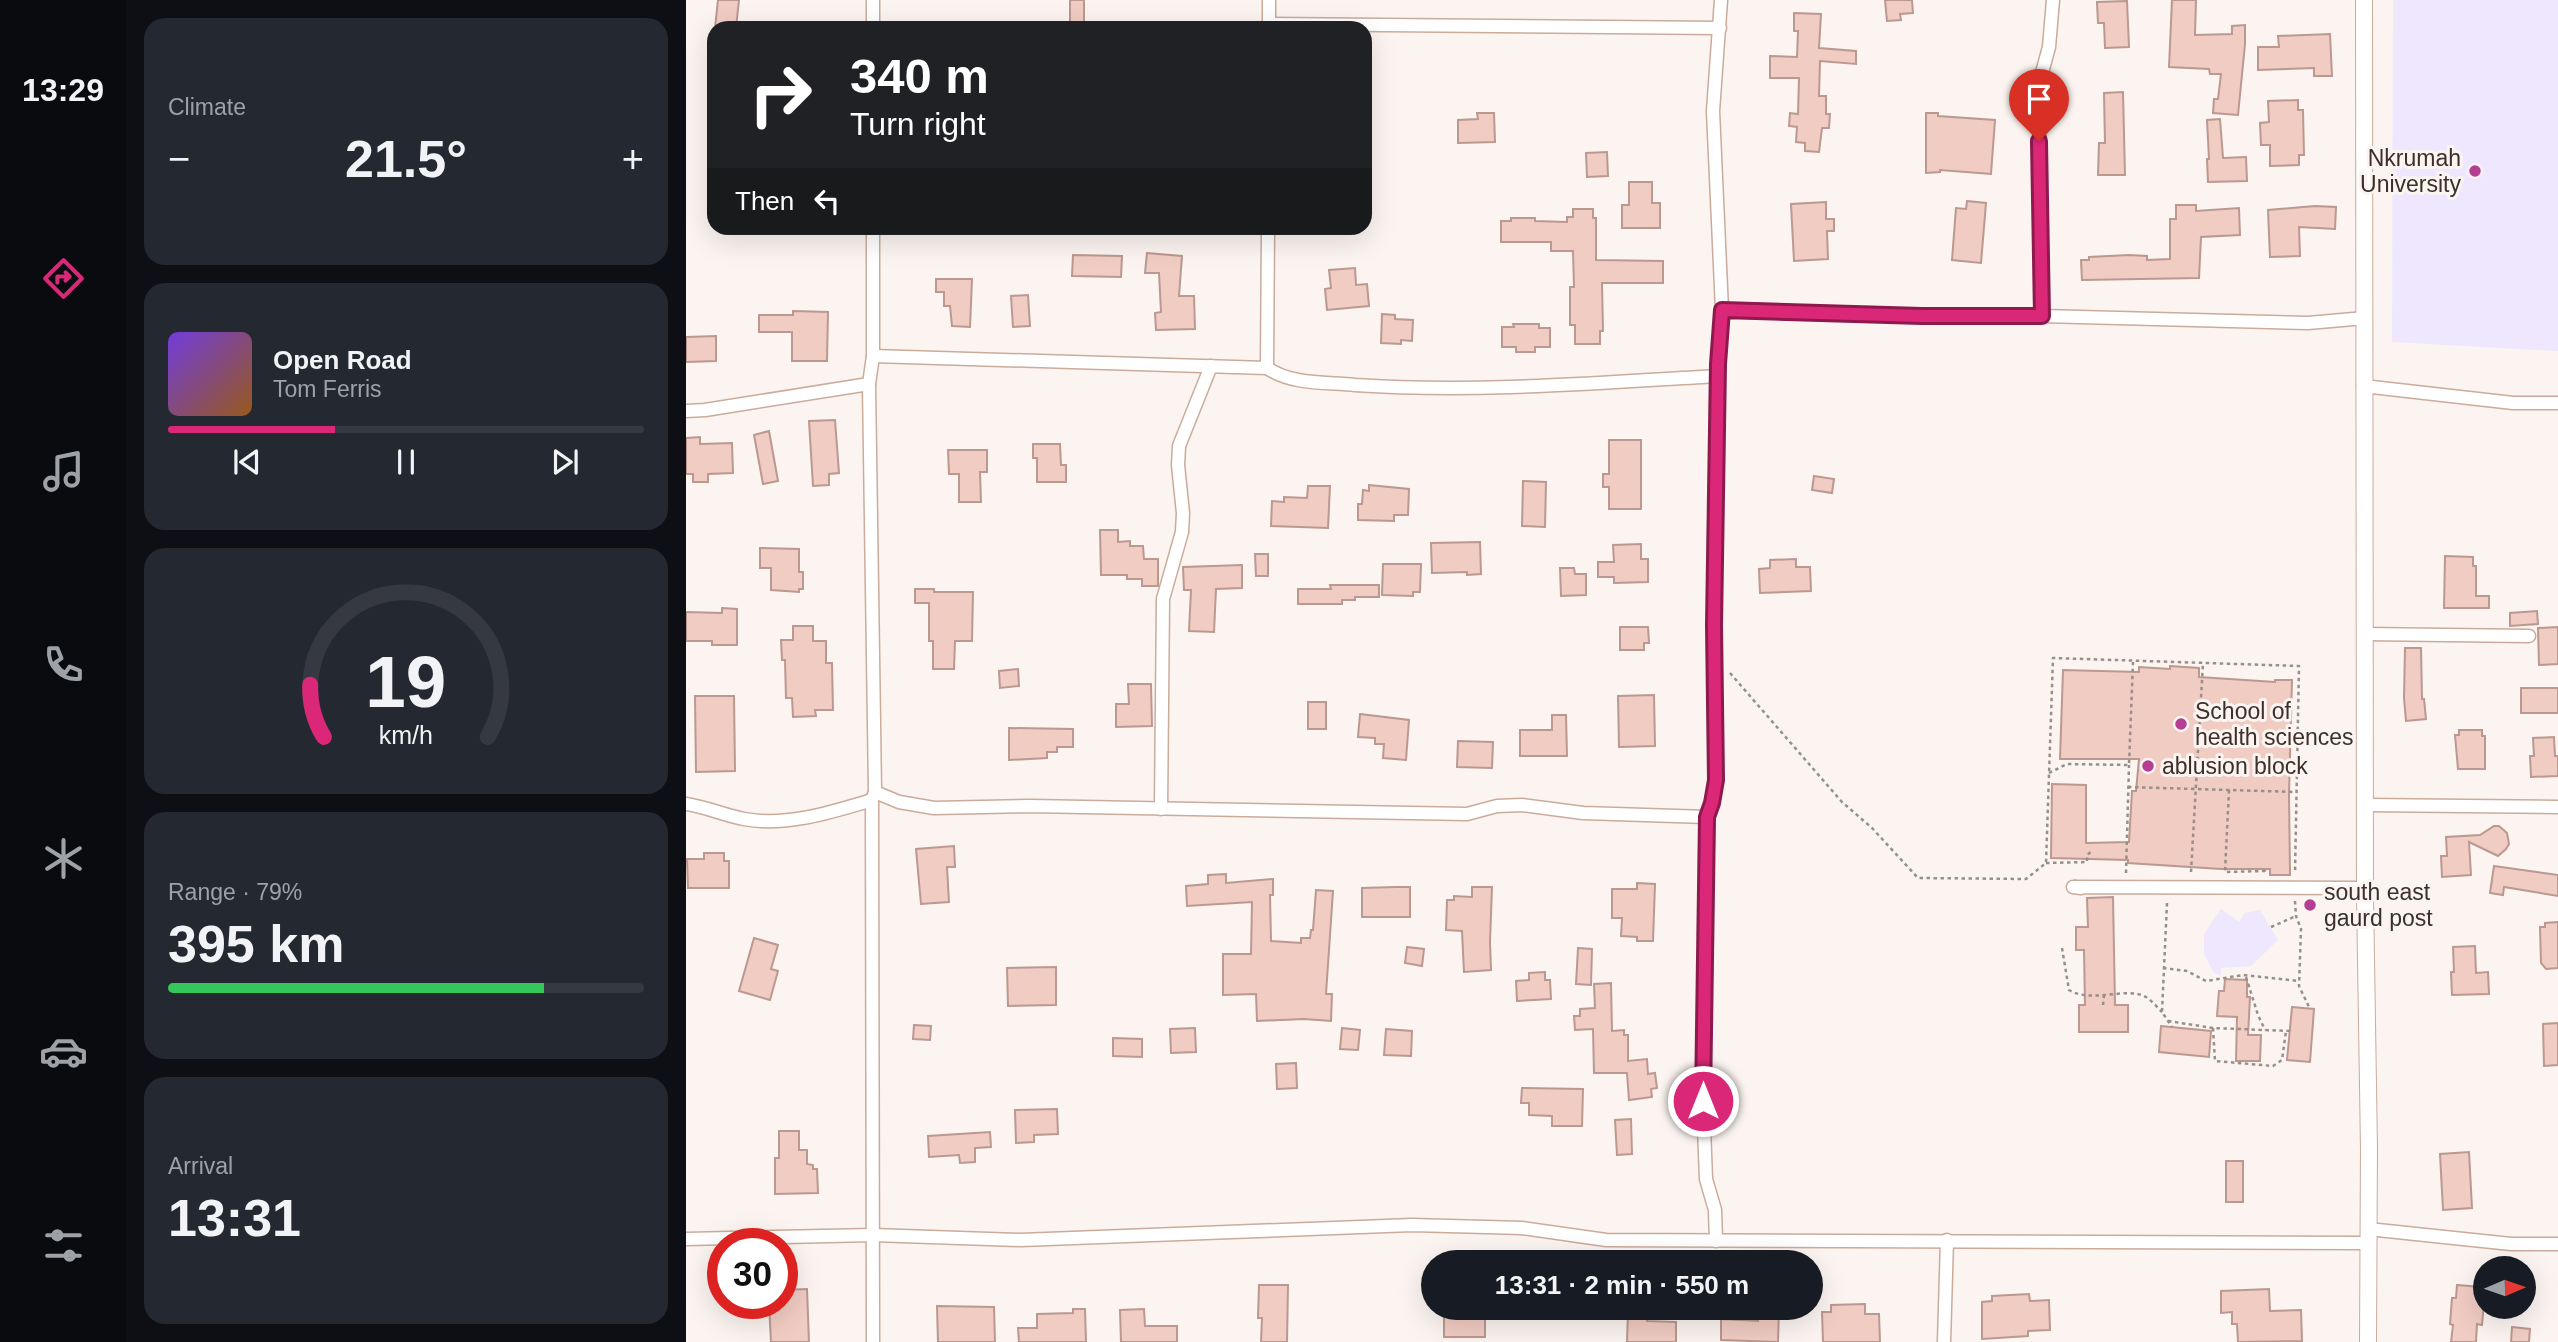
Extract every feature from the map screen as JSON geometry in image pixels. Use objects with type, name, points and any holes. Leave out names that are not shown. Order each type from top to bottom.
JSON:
[{"type":"street","points":[[873,0],[873,21]]},
{"type":"street","points":[[1269,0],[1269,21]]},
{"type":"street","points":[[1716,1241],[1714,1210],[1706,1180],[1703,1101],[1707,817],[1716,780],[1718,376],[1722,310],[1713,111],[1721,0]]},
{"type":"street","points":[[2042,316],[2040,80],[2049,47],[2053,0]]},
{"type":"street","points":[[2364,0],[2365,888],[2370,1149],[2368,1342]]},
{"type":"street","points":[[1372,26],[1720,28]]},
{"type":"street","points":[[873,235],[873,356],[869,384],[873,796],[873,1342]]},
{"type":"street","points":[[1267,368],[1268,235]]},
{"type":"street","points":[[1722,310],[2308,323],[2365,318]]},
{"type":"street","points":[[873,356],[1267,368],[1279,376],[1296,380],[1390,387],[1540,386],[1718,376]]},
{"type":"street","points":[[1161,808],[1163,599],[1182,532],[1179,446],[1211,366]]},
{"type":"street","points":[[686,411],[869,384]]},
{"type":"street","points":[[2363,386],[2513,403],[2558,402]]},
{"type":"street","points":[[2364,634],[2529,636]]},
{"type":"street","points":[[686,804],[762,821],[822,814],[873,796],[934,808],[1030,806],[1467,814],[1497,806],[1522,805],[1583,813],[1707,817]]},
{"type":"street","points":[[2365,805],[2558,807]]},
{"type":"street","points":[[2081,888],[2365,888]]},
{"type":"street","points":[[686,1238],[873,1235],[1021,1240],[1412,1225],[1522,1228],[1606,1240],[2368,1236],[2558,1244]]},
{"type":"street","points":[[1944,1342],[1947,1240]]},
{"type":"path","points":[[1715,656],[1842,802],[1872,828],[1918,878],[2026,879],[2046,863],[2087,862],[2092,851]]},
{"type":"path","points":[[2046,863],[2053,658],[2299,666],[2294,889],[2296,916],[2301,929],[2299,986],[2308,1007]]},
{"type":"path","points":[[2125,888],[2134,660]]},
{"type":"path","points":[[2190,889],[2203,663]]},
{"type":"path","points":[[2049,774],[2067,764],[2129,765]]},
{"type":"path","points":[[2128,787],[2296,792]]},
{"type":"path","points":[[2229,790],[2225,872],[2265,871],[2265,880]]},
{"type":"path","points":[[2162,1012],[2169,889]]},
{"type":"path","points":[[2271,927],[2296,916]]},
{"type":"path","points":[[2062,948],[2069,990],[2079,996],[2135,993],[2146,997],[2162,1012],[2172,1027]]},
{"type":"path","points":[[2163,968],[2187,971],[2206,981],[2246,975],[2299,981]]},
{"type":"path","points":[[2246,975],[2265,1030]]},
{"type":"path","points":[[2104,995],[2104,1005]]},
{"type":"path","points":[[2168,1021],[2214,1028],[2288,1031],[2282,1060],[2273,1066],[2215,1060],[2214,1028]]},
{"type":"shaded area","name":"Nkrumah University","points":[[2393,0],[2558,0],[2558,351],[2392,342]]},
{"type":"shaded area","points":[[2221,909],[2239,922],[2245,913],[2260,910],[2278,940],[2251,966],[2221,968],[2221,976],[2214,973],[2204,954],[2204,934]]},
{"type":"building","points":[[718,0],[739,0],[737,21],[716,21]]},
{"type":"building","points":[[1070,0],[1084,0],[1084,21],[1070,21]]},
{"type":"building","points":[[1885,0],[1912,0],[1913,13],[1900,14],[1901,20],[1887,21]]},
{"type":"building","points":[[2172,0],[2196,0],[2195,35],[2232,34],[2232,26],[2245,25],[2238,115],[2213,113],[2221,74],[2210,74],[2209,69],[2169,67]]},
{"type":"building","points":[[2127,1],[2129,47],[2105,48],[2104,23],[2098,23],[2097,2]]},
{"type":"building","points":[[1794,13],[1821,14],[1819,48],[1856,51],[1856,64],[1820,61],[1819,96],[1826,96],[1826,114],[1830,114],[1829,128],[1822,128],[1819,152],[1805,151],[1805,143],[1796,142],[1797,127],[1789,126],[1790,113],[1798,114],[1799,78],[1770,78],[1770,56],[1797,57],[1798,31],[1794,31]]},
{"type":"building","points":[[2330,34],[2332,76],[2314,76],[2314,68],[2258,70],[2258,47],[2279,47],[2278,36]]},
{"type":"building","points":[[2123,92],[2125,175],[2098,175],[2099,143],[2105,143],[2104,93]]},
{"type":"building","points":[[2298,100],[2298,110],[2303,110],[2304,155],[2299,155],[2299,165],[2270,166],[2270,145],[2261,145],[2260,123],[2269,122],[2268,101]]},
{"type":"building","points":[[1477,113],[1494,113],[1495,142],[1458,143],[1458,120],[1478,119]]},
{"type":"building","points":[[1926,113],[1995,120],[1991,174],[1940,170],[1926,173]]},
{"type":"building","points":[[2220,119],[2223,158],[2246,157],[2247,181],[2208,182],[2207,120]]},
{"type":"building","points":[[1607,152],[1608,176],[1587,177],[1586,153]]},
{"type":"building","points":[[1629,182],[1652,182],[1652,203],[1660,203],[1660,228],[1622,228],[1622,205],[1629,205]]},
{"type":"building","points":[[1967,201],[1986,203],[1981,263],[1952,260],[1956,208],[1966,209]]},
{"type":"building","points":[[1826,202],[1826,219],[1834,219],[1834,231],[1827,231],[1828,259],[1794,261],[1791,204]]},
{"type":"building","points":[[2176,205],[2196,205],[2196,211],[2239,208],[2240,235],[2201,237],[2199,278],[2082,280],[2081,260],[2089,260],[2089,257],[2129,255],[2147,256],[2147,260],[2170,259],[2170,219],[2176,219]]},
{"type":"building","points":[[2336,207],[2335,229],[2299,227],[2300,256],[2270,257],[2268,210]]},
{"type":"building","points":[[1573,209],[1593,209],[1593,218],[1596,218],[1596,260],[1663,261],[1663,283],[1602,283],[1603,331],[1600,331],[1600,344],[1575,344],[1575,325],[1570,325],[1570,287],[1574,287],[1573,251],[1551,251],[1551,242],[1501,242],[1501,221],[1511,221],[1511,218],[1535,218],[1535,221],[1567,222],[1567,217],[1573,217]]},
{"type":"building","points":[[1147,253],[1182,256],[1179,296],[1194,296],[1195,329],[1156,330],[1155,313],[1161,312],[1159,273],[1145,273]]},
{"type":"building","points":[[1073,255],[1122,256],[1121,277],[1072,276]]},
{"type":"building","points":[[1355,268],[1356,285],[1367,284],[1369,306],[1327,310],[1325,289],[1331,288],[1329,270]]},
{"type":"building","points":[[936,279],[972,279],[970,327],[952,326],[950,306],[944,306],[944,292],[936,292]]},
{"type":"building","points":[[1028,295],[1030,326],[1013,327],[1011,296]]},
{"type":"building","points":[[793,311],[828,312],[827,361],[792,361],[792,332],[759,332],[759,315],[793,315]]},
{"type":"building","points":[[1382,314],[1395,315],[1395,319],[1413,320],[1412,341],[1401,340],[1401,344],[1381,343]]},
{"type":"building","points":[[1513,324],[1539,324],[1539,328],[1550,328],[1550,347],[1535,347],[1535,352],[1516,352],[1516,347],[1502,347],[1502,327],[1514,327]]},
{"type":"building","points":[[716,336],[716,361],[686,362],[686,337]]},
{"type":"building","points":[[835,420],[839,473],[829,474],[829,485],[813,486],[809,421]]},
{"type":"building","points":[[769,431],[778,481],[763,484],[754,435]]},
{"type":"building","points":[[700,437],[700,444],[732,443],[733,473],[708,474],[708,482],[693,482],[693,474],[686,474],[686,438]]},
{"type":"building","points":[[1609,440],[1641,440],[1641,509],[1609,509],[1609,487],[1603,487],[1603,474],[1609,474]]},
{"type":"building","points":[[1033,444],[1060,444],[1061,465],[1066,465],[1066,482],[1037,482],[1037,458],[1033,458]]},
{"type":"building","points":[[948,450],[987,450],[987,472],[980,472],[981,502],[959,502],[959,474],[949,474]]},
{"type":"building","points":[[1814,476],[1834,479],[1832,493],[1812,490]]},
{"type":"building","points":[[1523,481],[1546,482],[1545,527],[1522,526]]},
{"type":"building","points":[[1369,485],[1409,489],[1408,515],[1394,515],[1394,521],[1358,520],[1358,504],[1362,504],[1363,490],[1369,491]]},
{"type":"building","points":[[1308,486],[1330,486],[1328,528],[1271,526],[1272,501],[1284,502],[1284,497],[1307,498]]},
{"type":"building","points":[[1100,530],[1118,530],[1118,542],[1130,541],[1130,546],[1143,546],[1144,559],[1158,559],[1158,586],[1142,586],[1142,579],[1127,579],[1127,575],[1101,575]]},
{"type":"building","points":[[1480,542],[1481,574],[1432,573],[1431,543]]},
{"type":"building","points":[[1641,544],[1641,559],[1648,559],[1648,582],[1614,583],[1614,577],[1598,577],[1598,562],[1614,562],[1613,545]]},
{"type":"building","points":[[760,548],[799,549],[799,572],[803,572],[803,589],[799,589],[799,592],[771,590],[771,568],[760,568]]},
{"type":"building","points":[[1255,554],[1268,554],[1268,576],[1256,576]]},
{"type":"building","points":[[2445,556],[2473,557],[2473,566],[2476,566],[2476,596],[2489,596],[2489,608],[2444,608]]},
{"type":"building","points":[[1796,559],[1796,567],[1810,567],[1811,591],[1760,593],[1759,569],[1770,568],[1770,560]]},
{"type":"building","points":[[1383,564],[1421,564],[1420,592],[1413,592],[1413,596],[1382,595]]},
{"type":"building","points":[[1242,565],[1242,588],[1216,589],[1214,632],[1189,631],[1191,590],[1184,590],[1183,567]]},
{"type":"building","points":[[1560,568],[1574,568],[1575,574],[1586,574],[1586,595],[1561,596]]},
{"type":"building","points":[[1330,585],[1379,585],[1379,597],[1355,597],[1355,600],[1342,600],[1342,604],[1298,604],[1298,589],[1331,589]]},
{"type":"building","points":[[915,589],[973,592],[972,641],[955,641],[954,669],[933,669],[933,641],[929,641],[929,603],[915,603]]},
{"type":"building","points":[[722,608],[737,609],[737,645],[686,641],[686,612],[722,613]]},
{"type":"building","points":[[2537,611],[2538,624],[2510,626],[2510,613]]},
{"type":"building","points":[[793,626],[813,626],[813,641],[826,641],[826,663],[832,663],[833,710],[815,710],[816,716],[793,717],[792,698],[786,698],[785,660],[782,660],[781,640],[793,640]]},
{"type":"building","points":[[1620,627],[1648,627],[1649,643],[1644,643],[1644,650],[1620,650]]},
{"type":"building","points":[[2558,627],[2558,664],[2539,665],[2538,628]]},
{"type":"building","points":[[2405,648],[2421,648],[2422,699],[2426,719],[2406,721]]},
{"type":"building","points":[[2170,666],[2199,668],[2199,677],[2275,682],[2292,680],[2290,875],[2270,875],[2270,869],[2221,869],[2128,863],[2128,860],[2051,858],[2052,784],[2086,785],[2086,843],[2129,842],[2132,791],[2136,791],[2139,759],[2060,759],[2063,670],[2139,672],[2139,667],[2170,669]]},
{"type":"building","points":[[1018,669],[1019,686],[1000,688],[999,671]]},
{"type":"building","points":[[1128,684],[1151,684],[1152,726],[1116,727],[1116,704],[1129,704]]},
{"type":"building","points":[[2521,688],[2558,688],[2558,713],[2521,713]]},
{"type":"building","points":[[1654,695],[1655,746],[1619,747],[1618,696]]},
{"type":"building","points":[[695,696],[734,696],[735,771],[696,772]]},
{"type":"building","points":[[1308,702],[1326,702],[1326,729],[1308,729]]},
{"type":"building","points":[[1360,714],[1409,720],[1406,760],[1383,758],[1384,744],[1375,744],[1375,738],[1358,737]]},
{"type":"building","points":[[1552,715],[1566,715],[1567,756],[1520,756],[1520,730],[1552,730]]},
{"type":"building","points":[[1009,728],[1073,729],[1073,747],[1057,747],[1057,752],[1047,752],[1047,758],[1009,760]]},
{"type":"building","points":[[2459,730],[2482,730],[2482,736],[2485,736],[2485,769],[2458,769],[2455,735],[2459,735]]},
{"type":"building","points":[[2554,737],[2558,776],[2531,777],[2533,738]]},
{"type":"building","points":[[1458,741],[1493,742],[1492,768],[1457,767]]},
{"type":"building","points":[[2494,826],[2499,826],[2507,833],[2509,844],[2506,849],[2498,856],[2469,842],[2471,875],[2442,877],[2441,856],[2447,856],[2446,837],[2480,835]]},
{"type":"building","points":[[954,846],[955,867],[947,867],[949,902],[921,904],[916,849]]},
{"type":"building","points":[[704,853],[724,853],[724,861],[729,861],[729,888],[688,888],[687,859],[704,859]]},
{"type":"building","points":[[2494,866],[2558,875],[2558,896],[2504,887],[2503,895],[2490,893]]},
{"type":"building","points":[[1226,874],[1226,883],[1273,879],[1273,895],[1270,895],[1271,941],[1301,943],[1301,938],[1310,938],[1316,890],[1333,891],[1326,994],[1332,994],[1331,1021],[1257,1021],[1256,994],[1223,995],[1223,954],[1251,954],[1252,902],[1187,906],[1186,886],[1208,884],[1208,875]]},
{"type":"building","points":[[1637,883],[1655,884],[1653,941],[1637,941],[1637,937],[1621,936],[1622,918],[1612,918],[1612,889],[1637,889]]},
{"type":"building","points":[[1410,887],[1410,917],[1362,917],[1362,888]]},
{"type":"building","points":[[1472,887],[1492,887],[1491,970],[1464,972],[1462,931],[1446,930],[1447,900],[1454,900],[1454,896],[1472,897]]},
{"type":"building","points":[[2113,897],[2115,1005],[2128,1005],[2128,1032],[2079,1032],[2079,1005],[2085,1005],[2084,950],[2076,950],[2076,927],[2088,927],[2087,898]]},
{"type":"building","points":[[2558,922],[2558,968],[2546,969],[2541,963],[2540,927],[2545,927],[2545,923]]},
{"type":"building","points":[[754,938],[778,945],[771,969],[778,971],[770,1000],[739,991]]},
{"type":"building","points":[[2475,946],[2476,973],[2488,972],[2489,994],[2452,995],[2453,947]]},
{"type":"building","points":[[1407,947],[1424,949],[1422,966],[1405,963]]},
{"type":"building","points":[[1578,948],[1592,949],[1591,985],[1576,984]]},
{"type":"building","points":[[1056,967],[1056,1005],[1008,1006],[1007,968]]},
{"type":"building","points":[[1545,972],[1545,980],[1550,980],[1551,999],[1517,1001],[1516,981],[1529,980],[1529,973]]},
{"type":"building","points":[[2225,979],[2247,980],[2247,997],[2250,997],[2248,1035],[2261,1035],[2260,1061],[2236,1061],[2237,1017],[2217,1016],[2219,991],[2224,991]]},
{"type":"building","points":[[1611,983],[1612,1031],[1624,1030],[1624,1035],[1628,1035],[1628,1061],[1647,1059],[1648,1074],[1655,1073],[1657,1088],[1651,1089],[1652,1097],[1629,1100],[1627,1073],[1594,1073],[1593,1029],[1575,1030],[1574,1016],[1580,1016],[1580,1009],[1595,1008],[1594,984]]},
{"type":"building","points":[[2292,1007],[2314,1009],[2310,1062],[2287,1060]]},
{"type":"building","points":[[2558,1023],[2558,1065],[2544,1066],[2543,1024]]},
{"type":"building","points":[[914,1025],[931,1026],[930,1040],[913,1039]]},
{"type":"building","points":[[2161,1026],[2211,1031],[2209,1057],[2159,1052]]},
{"type":"building","points":[[1195,1028],[1196,1052],[1171,1053],[1170,1029]]},
{"type":"building","points":[[1342,1028],[1360,1030],[1358,1050],[1340,1049]]},
{"type":"building","points":[[1386,1029],[1412,1031],[1411,1056],[1384,1055]]},
{"type":"building","points":[[1113,1038],[1142,1039],[1142,1057],[1113,1056]]},
{"type":"building","points":[[1296,1063],[1297,1088],[1277,1089],[1276,1064]]},
{"type":"building","points":[[1522,1088],[1583,1089],[1582,1126],[1552,1126],[1552,1116],[1529,1115],[1529,1103],[1521,1103]]},
{"type":"building","points":[[1057,1109],[1058,1134],[1034,1135],[1034,1142],[1016,1143],[1015,1110]]},
{"type":"building","points":[[1631,1119],[1632,1154],[1617,1155],[1615,1120]]},
{"type":"building","points":[[779,1131],[799,1131],[799,1150],[807,1150],[807,1164],[817,1169],[818,1193],[775,1194],[775,1158],[779,1158]]},
{"type":"building","points":[[990,1132],[991,1147],[975,1148],[975,1162],[960,1163],[959,1155],[929,1157],[928,1136]]},
{"type":"building","points":[[2469,1152],[2472,1208],[2443,1210],[2440,1154]]},
{"type":"building","points":[[2226,1161],[2243,1161],[2243,1202],[2226,1202]]},
{"type":"building","points":[[1259,1285],[1288,1285],[1287,1342],[1261,1342],[1262,1318],[1258,1318]]},
{"type":"building","points":[[2457,1285],[2473,1286],[2473,1320],[2482,1320],[2482,1325],[2477,1324],[2476,1342],[2451,1342],[2452,1298],[2456,1298]]},
{"type":"building","points":[[798,1289],[807,1289],[809,1342],[771,1342],[770,1319],[798,1319]]},
{"type":"building","points":[[2269,1289],[2270,1311],[2301,1310],[2302,1341],[2238,1342],[2237,1324],[2232,1324],[2232,1312],[2221,1313],[2221,1291]]},
{"type":"building","points":[[2029,1294],[2030,1301],[2049,1300],[2050,1330],[2028,1331],[2028,1336],[1982,1339],[1982,1302],[1992,1301],[1992,1296]]},
{"type":"building","points":[[1865,1304],[1865,1314],[1879,1314],[1880,1342],[1823,1342],[1823,1312],[1831,1312],[1831,1305]]},
{"type":"building","points":[[937,1306],[994,1307],[995,1342],[938,1342]]},
{"type":"building","points":[[1073,1309],[1085,1309],[1086,1342],[1019,1342],[1018,1328],[1037,1328],[1037,1314],[1073,1313]]},
{"type":"building","points":[[1144,1309],[1145,1326],[1177,1326],[1177,1342],[1121,1342],[1120,1310]]},
{"type":"building","points":[[1444,1320],[1485,1320],[1485,1337],[1444,1337]]},
{"type":"building","points":[[1628,1320],[1676,1322],[1676,1342],[1627,1342]]},
{"type":"building","points":[[1721,1320],[1779,1320],[1778,1342],[1721,1340]]},
{"type":"building","points":[[2512,1327],[2530,1329],[2529,1342],[2511,1342]]},
{"type":"place","name":"Nkrumah University","points":[[2475,171]]},
{"type":"place","name":"School of health sciences","points":[[2181,724]]},
{"type":"place","name":"ablusion block","points":[[2148,766]]},
{"type":"place","name":"south east gaurd post","points":[[2310,905]]},
{"type":"route","points":[[1703,1101],[1707,817],[1716,780],[1714,625],[1718,364],[1722,310],[1922,316],[2042,316],[2039,141]]}]
